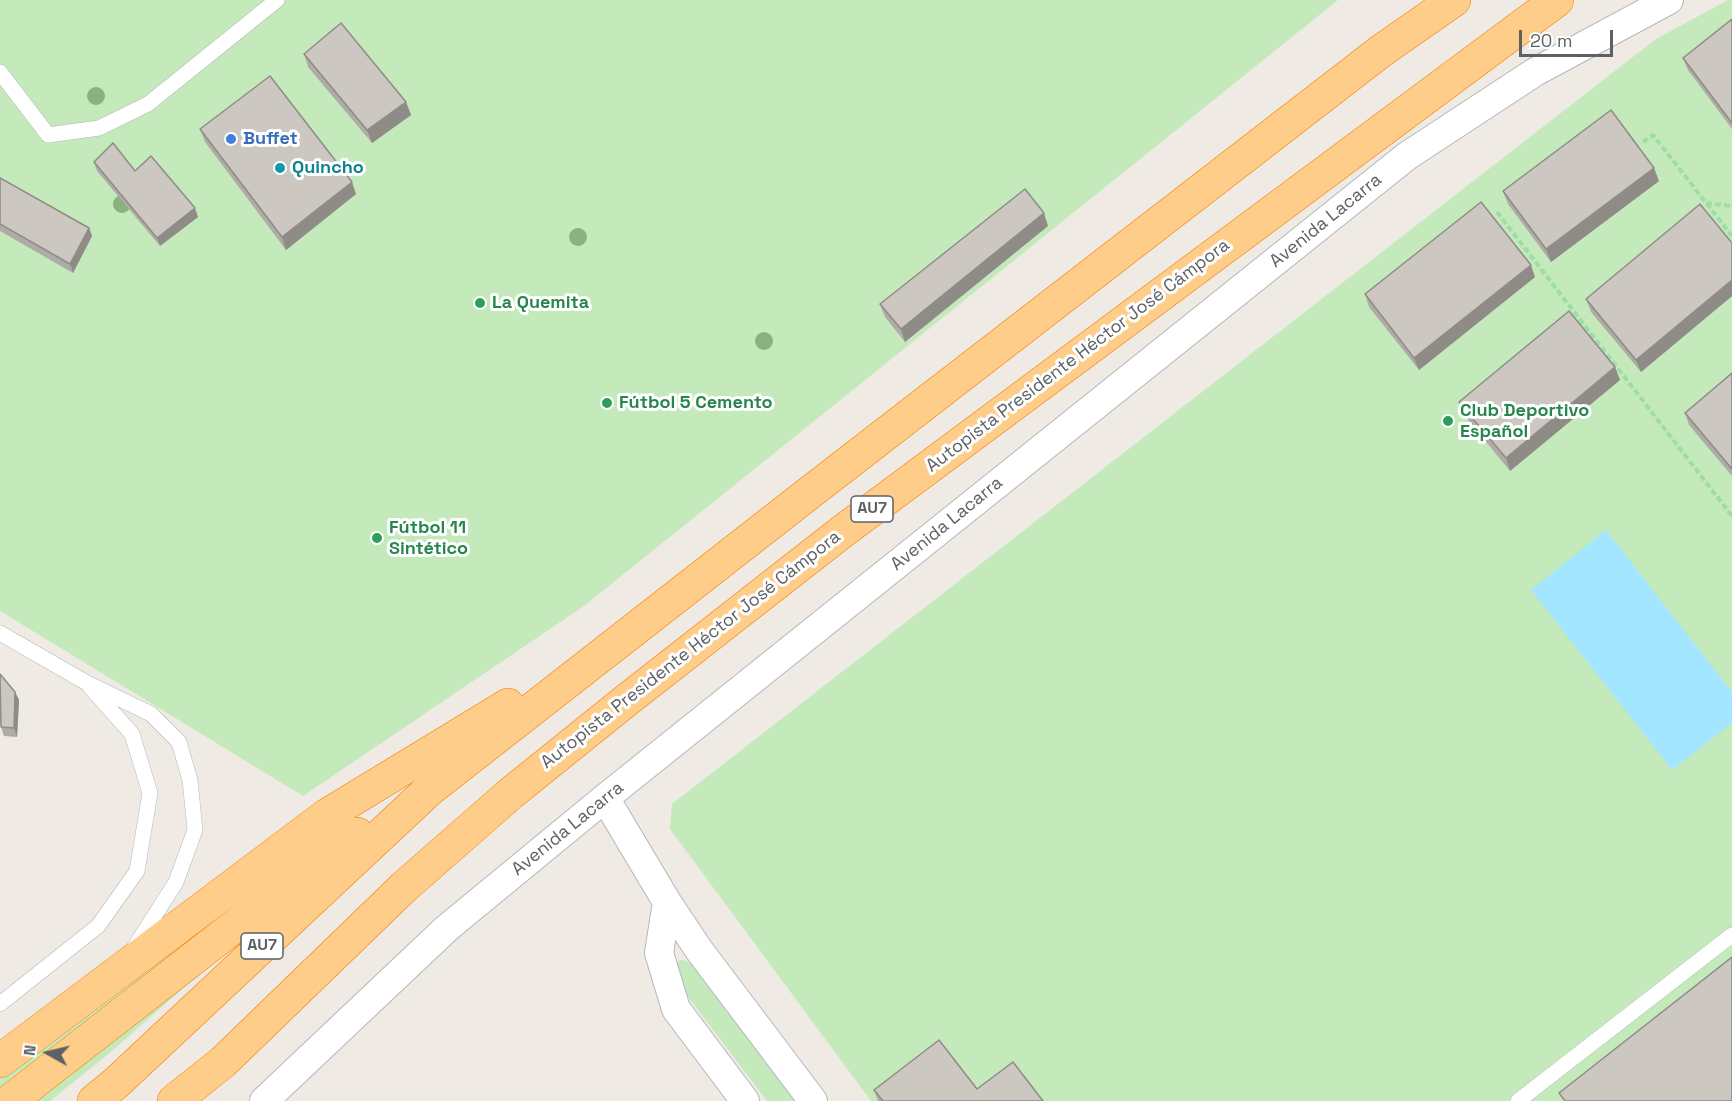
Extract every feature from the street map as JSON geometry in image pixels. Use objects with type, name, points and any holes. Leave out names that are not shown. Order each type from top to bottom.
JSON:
[{"type":"highway","points":[[1381,51],[1424,0]]},
{"type":"highway","name":"AU7","points":[[94,1101],[116,1083],[429,789],[1381,51],[1454,0]]},
{"type":"highway","name":"Autopista Presidente Héctor José Cámpora","points":[[174,1101],[223,1062],[404,887],[510,794],[627,699],[843,531],[1557,0]]},
{"type":"highway","points":[[0,1061],[327,815],[643,623]]},
{"type":"highway","points":[[10,1101],[312,866],[366,828],[429,789]]},
{"type":"highway","points":[[193,1101],[223,1062]]},
{"type":"street","name":"Avenida Lacarra","points":[[264,1101],[447,928],[605,798],[1407,156],[1535,72],[1669,0]]},
{"type":"street","points":[[605,798],[667,902],[699,950],[813,1101]]},
{"type":"street","points":[[667,902],[659,953],[676,1009],[745,1101]]},
{"type":"lane","points":[[0,72],[48,135],[99,128],[148,104],[277,0]]},
{"type":"lane","points":[[0,633],[87,683],[151,714],[179,742],[190,780],[195,830],[176,882],[120,971]]},
{"type":"lane","points":[[0,1004],[98,926],[137,871],[150,793],[132,734],[87,683]]},
{"type":"lane","points":[[1518,1101],[1732,935]]},
{"type":"path","points":[[1643,142],[1653,135],[1732,236]]},
{"type":"path","points":[[1707,203],[1732,206]]},
{"type":"path","points":[[1497,212],[1732,516]]},
{"type":"green space","name":"La Quemita","points":[[0,0],[1338,0],[584,606],[303,796],[0,611]]},
{"type":"green space","name":"Club Deportivo Español","points":[[1728,0],[1732,0],[1732,1101],[871,1101],[670,829],[672,804],[1656,39]]},
{"type":"green space","points":[[333,831],[0,1092],[0,1074]]},
{"type":"green space","points":[[681,960],[693,965],[795,1101],[767,1101],[679,985],[676,962]]},
{"type":"green space","points":[[197,976],[112,1051],[50,1101],[30,1101]]},
{"type":"water","points":[[1606,530],[1732,692],[1732,723],[1672,770],[1531,590]]},
{"type":"building","points":[[1732,19],[1732,123],[1683,58]]},
{"type":"building","name":"Quincho","points":[[341,23],[406,102],[367,130],[304,54]]},
{"type":"building","name":"Quincho","points":[[270,76],[352,182],[282,237],[200,129]]},
{"type":"building","points":[[1611,110],[1654,168],[1546,249],[1503,191]]},
{"type":"building","points":[[113,143],[135,171],[151,156],[195,208],[157,238],[94,162]]},
{"type":"building","points":[[0,178],[89,228],[70,264],[0,224]]},
{"type":"building","points":[[1025,189],[1044,213],[901,329],[880,304]]},
{"type":"building","points":[[1481,202],[1531,265],[1414,358],[1365,294]]},
{"type":"building","points":[[1700,204],[1732,243],[1732,280],[1636,360],[1586,299]]},
{"type":"building","points":[[1569,311],[1615,367],[1506,458],[1459,402]]},
{"type":"building","points":[[1732,373],[1732,469],[1685,413]]},
{"type":"building","points":[[0,674],[15,692],[14,728],[1,727]]},
{"type":"building","points":[[1732,957],[1732,1101],[1565,1101],[1559,1093]]},
{"type":"building","points":[[939,1040],[977,1089],[1013,1062],[1043,1101],[883,1101],[874,1090]]},
{"type":"place","name":"Buffet","points":[[231,139]]},
{"type":"place","name":"Quincho","points":[[280,168]]},
{"type":"place","name":"La Quemita","points":[[480,303]]},
{"type":"place","name":"Fútbol 5 Cemento","points":[[607,403]]},
{"type":"place","name":"Club Deportivo Español","points":[[1448,421]]},
{"type":"place","name":"Fútbol 11 Sintético","points":[[377,538]]}]
